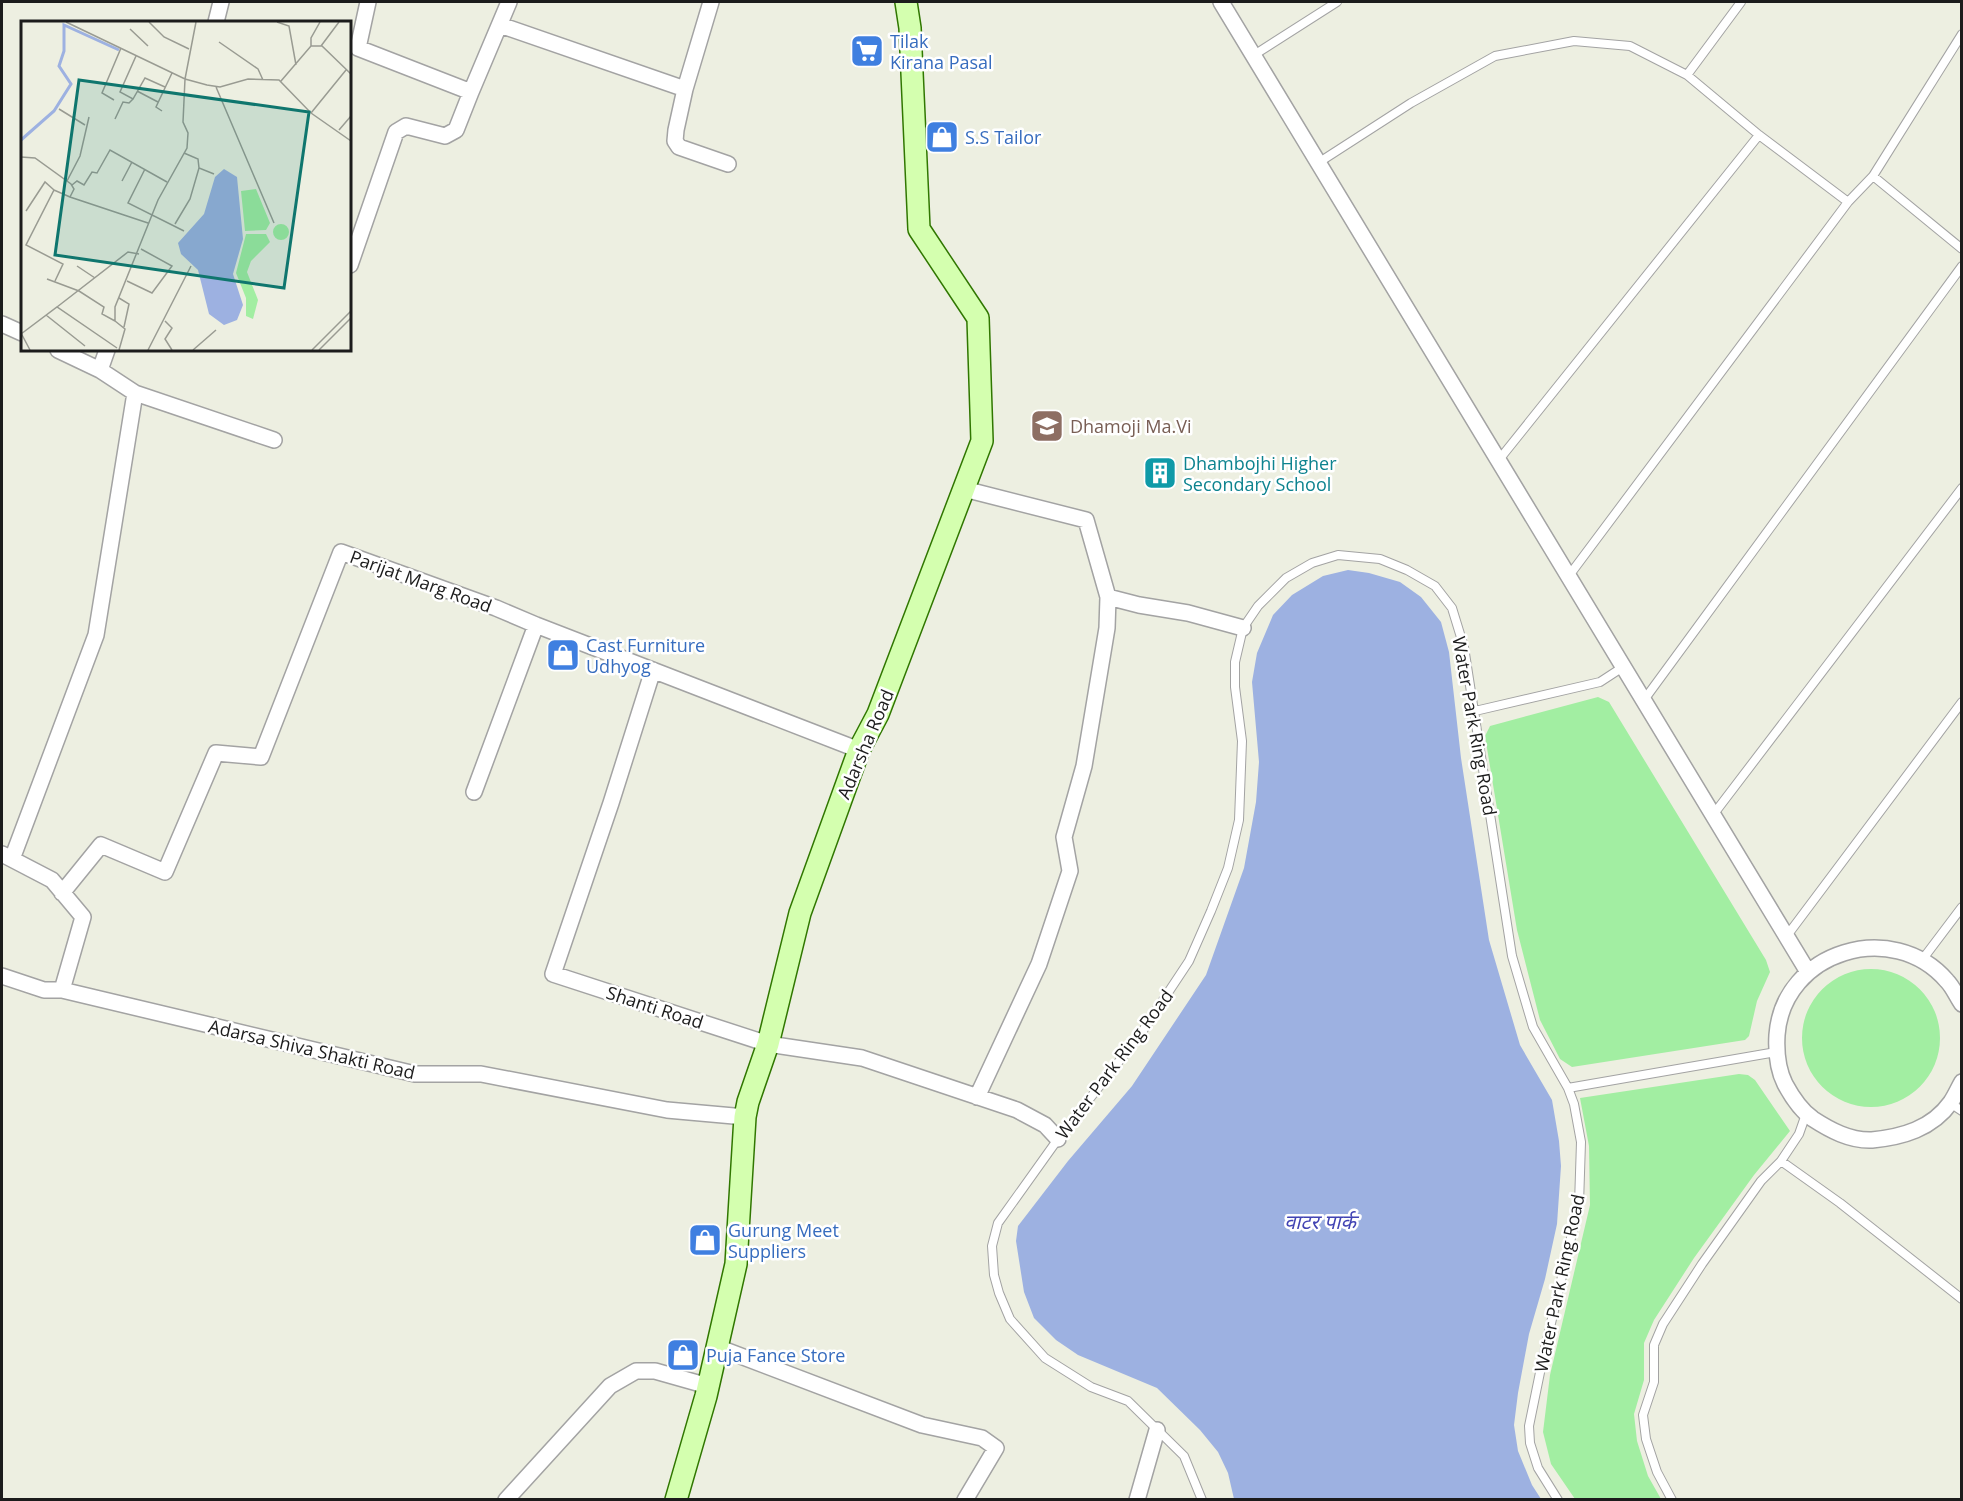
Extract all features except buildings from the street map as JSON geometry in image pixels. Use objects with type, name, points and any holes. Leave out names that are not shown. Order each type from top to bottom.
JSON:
[{"type":"main road","name":"Adarsha Road","points":[[676,1500],[708,1386],[736,1264],[745,1117],[768,1044],[800,913],[859,750],[878,714],[982,441],[978,318],[919,229],[910,28],[906,2]]},
{"type":"street","points":[[216,21],[221,2]]},
{"type":"street","points":[[368,2],[358,48],[471,92]]},
{"type":"street","points":[[351,262],[396,132],[406,126],[445,136],[456,130],[508,2]]},
{"type":"street","points":[[711,2],[685,89],[675,141],[680,147],[728,164]]},
{"type":"street","points":[[1221,2],[1808,972]]},
{"type":"street","points":[[500,24],[685,89]]},
{"type":"street","points":[[2,324],[21,333]]},
{"type":"street","points":[[60,351],[100,370],[135,393],[274,440]]},
{"type":"street","points":[[100,370],[107,351]]},
{"type":"street","points":[[62,990],[83,917],[52,879],[7,856],[96,635],[135,393]]},
{"type":"street","points":[[963,489],[1086,520],[1108,597],[1107,628],[1084,766],[1064,837],[1070,871],[1039,964],[977,1097]]},
{"type":"street","name":"Parijat Marg Road","points":[[62,893],[101,845],[165,872],[216,753],[261,757],[341,552],[496,608],[859,750]]},
{"type":"street","points":[[1108,597],[1188,613],[1244,628]]},
{"type":"street","points":[[474,792],[536,625]]},
{"type":"street","name":"Shanti Road","points":[[653,670],[611,804],[553,974],[768,1044],[861,1058],[1017,1110],[1045,1125],[1058,1139]]},
{"type":"street","points":[[1962,1004],[1947,981],[1922,960],[1894,949],[1863,947],[1833,955],[1808,972],[1789,995],[1778,1023],[1776,1052],[1781,1075],[1791,1096],[1806,1114],[1833,1132],[1865,1140],[1897,1138],[1926,1125],[1956,1107],[1962,1082]]},
{"type":"street","name":"Adarsa Shiva Shakti Road","points":[[2,976],[44,990],[62,990],[415,1074],[481,1074],[667,1110],[745,1117]]},
{"type":"street","points":[[717,1347],[922,1425],[982,1438],[996,1448],[965,1500]]},
{"type":"street","points":[[506,1500],[610,1386],[636,1371],[654,1371],[708,1386]]},
{"type":"street","points":[[1137,1500],[1157,1430]]},
{"type":"lane","points":[[1254,55],[1337,2]]},
{"type":"lane","points":[[1688,75],[1741,2]]},
{"type":"lane","points":[[1568,577],[1848,202],[1873,176],[1962,34]]},
{"type":"lane","points":[[1318,163],[1411,103],[1495,56],[1574,42],[1630,46],[1688,75],[1760,135],[1848,202]]},
{"type":"lane","points":[[1498,461],[1760,135]]},
{"type":"lane","points":[[1873,176],[1962,249]]},
{"type":"lane","points":[[1644,700],[1962,266]]},
{"type":"lane","points":[[1713,815],[1962,488]]},
{"type":"lane","name":"Water Park Ring Road","points":[[1202,1500],[1184,1456],[1128,1401],[1091,1387],[1045,1358],[1010,1319],[994,1275],[992,1246],[998,1223],[1058,1139],[1142,1032],[1188,961],[1228,868],[1239,820],[1242,741],[1235,687],[1235,662],[1244,628],[1258,606],[1286,578],[1312,563],[1338,555],[1380,560],[1407,570],[1435,586],[1452,608],[1464,647],[1512,956],[1533,1027],[1568,1088],[1574,1104],[1581,1142],[1579,1204],[1529,1426],[1530,1443],[1538,1468],[1558,1500]]},
{"type":"lane","points":[[1475,711],[1600,682],[1623,667]]},
{"type":"lane","points":[[1786,937],[1962,702]]},
{"type":"lane","points":[[1922,960],[1961,909]]},
{"type":"lane","points":[[1568,1088],[1776,1052]]},
{"type":"lane","points":[[1672,1500],[1657,1472],[1647,1439],[1643,1415],[1654,1382],[1654,1345],[1663,1324],[1702,1264],[1761,1181],[1781,1161],[1799,1134],[1806,1114]]},
{"type":"lane","points":[[1781,1161],[1840,1203],[1962,1299]]},
{"type":"green space","points":[[1598,697],[1609,702],[1766,960],[1770,972],[1757,1001],[1749,1036],[1745,1040],[1572,1067],[1560,1059],[1540,1020],[1517,930],[1485,736],[1490,726]]},
{"type":"green space","points":[[1871,969],[1898,974],[1910,980],[1920,989],[1929,999],[1935,1011],[1940,1038],[1935,1065],[1929,1077],[1920,1087],[1910,1096],[1898,1102],[1871,1107],[1844,1102],[1832,1096],[1822,1087],[1813,1077],[1807,1065],[1802,1038],[1807,1011],[1813,999],[1822,989],[1832,980],[1844,974]]},
{"type":"green space","points":[[1739,1074],[1748,1075],[1755,1080],[1790,1131],[1754,1175],[1694,1258],[1654,1320],[1644,1343],[1644,1380],[1634,1414],[1637,1441],[1648,1476],[1661,1499],[1575,1499],[1551,1464],[1543,1432],[1550,1375],[1590,1205],[1589,1146],[1580,1098]]},
{"type":"water","name":"वाटर पार्क","points":[[1348,570],[1400,582],[1421,597],[1441,622],[1449,652],[1461,758],[1489,940],[1520,1045],[1552,1100],[1561,1166],[1557,1224],[1545,1279],[1529,1334],[1514,1425],[1518,1451],[1532,1485],[1541,1499],[1234,1499],[1228,1473],[1218,1452],[1200,1430],[1157,1388],[1078,1355],[1056,1340],[1034,1318],[1024,1292],[1016,1241],[1018,1226],[1068,1161],[1132,1086],[1206,975],[1244,868],[1256,802],[1259,762],[1252,682],[1257,653],[1273,615],[1292,595],[1323,576]]},
{"type":"place","name":"Tilak Kirana Pasal","points":[[867,51]]},
{"type":"place","name":"S.S Tailor","points":[[942,137]]},
{"type":"place","name":"Dhamoji Ma.Vi","points":[[1047,426]]},
{"type":"place","name":"Dhambojhi Higher Secondary School","points":[[1160,473]]},
{"type":"place","name":"Cast Furniture Udhyog","points":[[563,655]]},
{"type":"place","name":"Gurung Meet Suppliers","points":[[705,1240]]},
{"type":"place","name":"Puja Fance Store","points":[[683,1355]]}]
